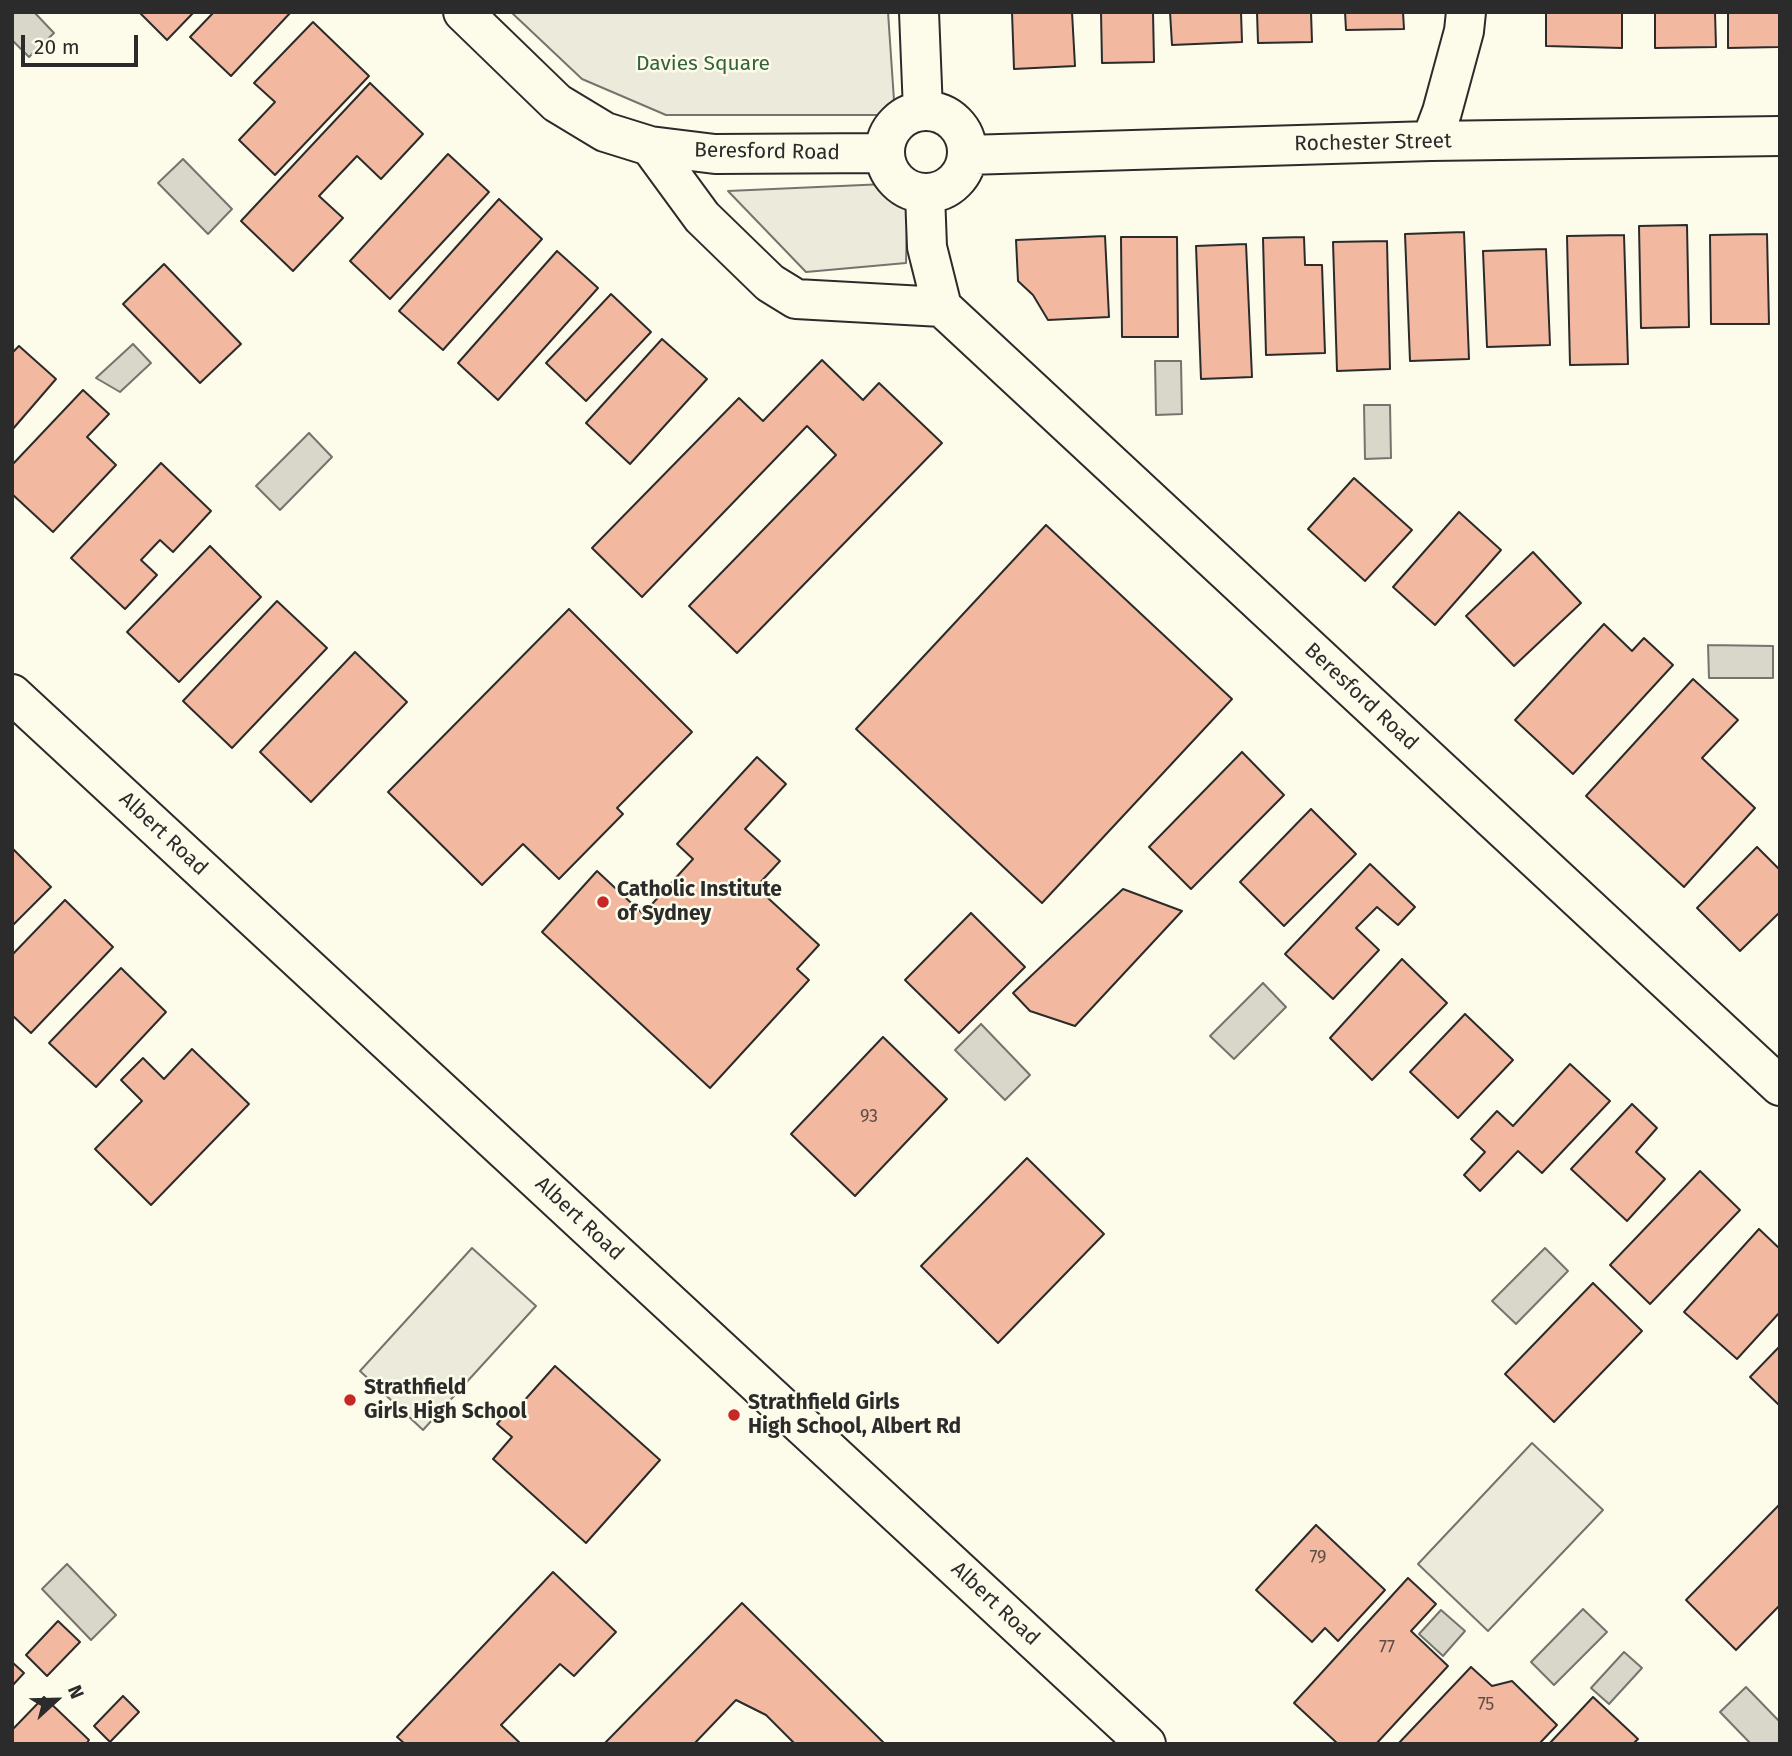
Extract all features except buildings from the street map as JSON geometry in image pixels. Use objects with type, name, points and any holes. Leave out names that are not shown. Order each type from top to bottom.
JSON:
[{"type":"street","name":"Beresford Road","points":[[463,12],[557,103],[605,132],[650,146],[715,154],[884,153]]},
{"type":"street","points":[[919,12],[923,111]]},
{"type":"street","points":[[1431,141],[1464,31],[1466,12]]},
{"type":"street","points":[[923,111],[943,115],[955,123],[966,141],[967,155],[961,175],[951,185],[939,192],[925,194],[900,184],[887,167],[884,153],[887,140],[897,122],[909,114],[923,111]]},
{"type":"street","name":"Rochester Street","points":[[967,155],[1431,141],[1780,136]]},
{"type":"street","name":"Beresford Road","points":[[650,146],[702,217],[770,283],[796,299],[942,307],[1780,1086]]},
{"type":"street","points":[[925,194],[927,247],[942,307]]},
{"type":"street","name":"Albert Road","points":[[12,694],[1146,1744]]},
{"type":"green space","name":"Davies Square","points":[[511,12],[888,12],[895,115],[666,115],[582,79]]},
{"type":"green space","points":[[908,183],[906,263],[806,272],[728,191]]},
{"type":"green space","points":[[472,1248],[536,1306],[423,1430],[360,1371]]},
{"type":"green space","points":[[1532,1443],[1603,1510],[1488,1631],[1418,1564]]},
{"type":"shaded area","points":[[12,12],[34,12],[54,33],[29,57],[12,40]]},
{"type":"shaded area","points":[[183,159],[232,209],[208,234],[158,183]]},
{"type":"shaded area","points":[[133,344],[151,363],[120,392],[96,378]]},
{"type":"shaded area","points":[[1155,361],[1181,361],[1182,414],[1156,415]]},
{"type":"shaded area","points":[[1364,405],[1390,405],[1391,458],[1365,459]]},
{"type":"shaded area","points":[[309,433],[332,457],[280,510],[256,486]]},
{"type":"shaded area","points":[[1708,645],[1773,646],[1773,678],[1709,678]]},
{"type":"shaded area","points":[[1263,983],[1286,1007],[1234,1059],[1210,1036]]},
{"type":"shaded area","points":[[981,1024],[1030,1075],[1005,1100],[955,1050]]},
{"type":"shaded area","points":[[1545,1248],[1568,1271],[1516,1324],[1492,1301]]},
{"type":"shaded area","points":[[67,1564],[116,1615],[91,1640],[42,1589]]},
{"type":"shaded area","points":[[1583,1609],[1607,1632],[1554,1685],[1531,1662]]},
{"type":"shaded area","points":[[1441,1610],[1465,1631],[1443,1656],[1419,1634]]},
{"type":"shaded area","points":[[1624,1652],[1642,1668],[1609,1704],[1591,1688]]},
{"type":"shaded area","points":[[1746,1687],[1780,1722],[1780,1744],[1751,1744],[1720,1712]]},
{"type":"place","name":"Catholic Institute of Sydney","points":[[603,902]]},
{"type":"place","name":"Strathfield Girls High School","points":[[350,1400]]},
{"type":"place","name":"Strathfield Girls High School, Albert Rd","points":[[734,1415]]}]
